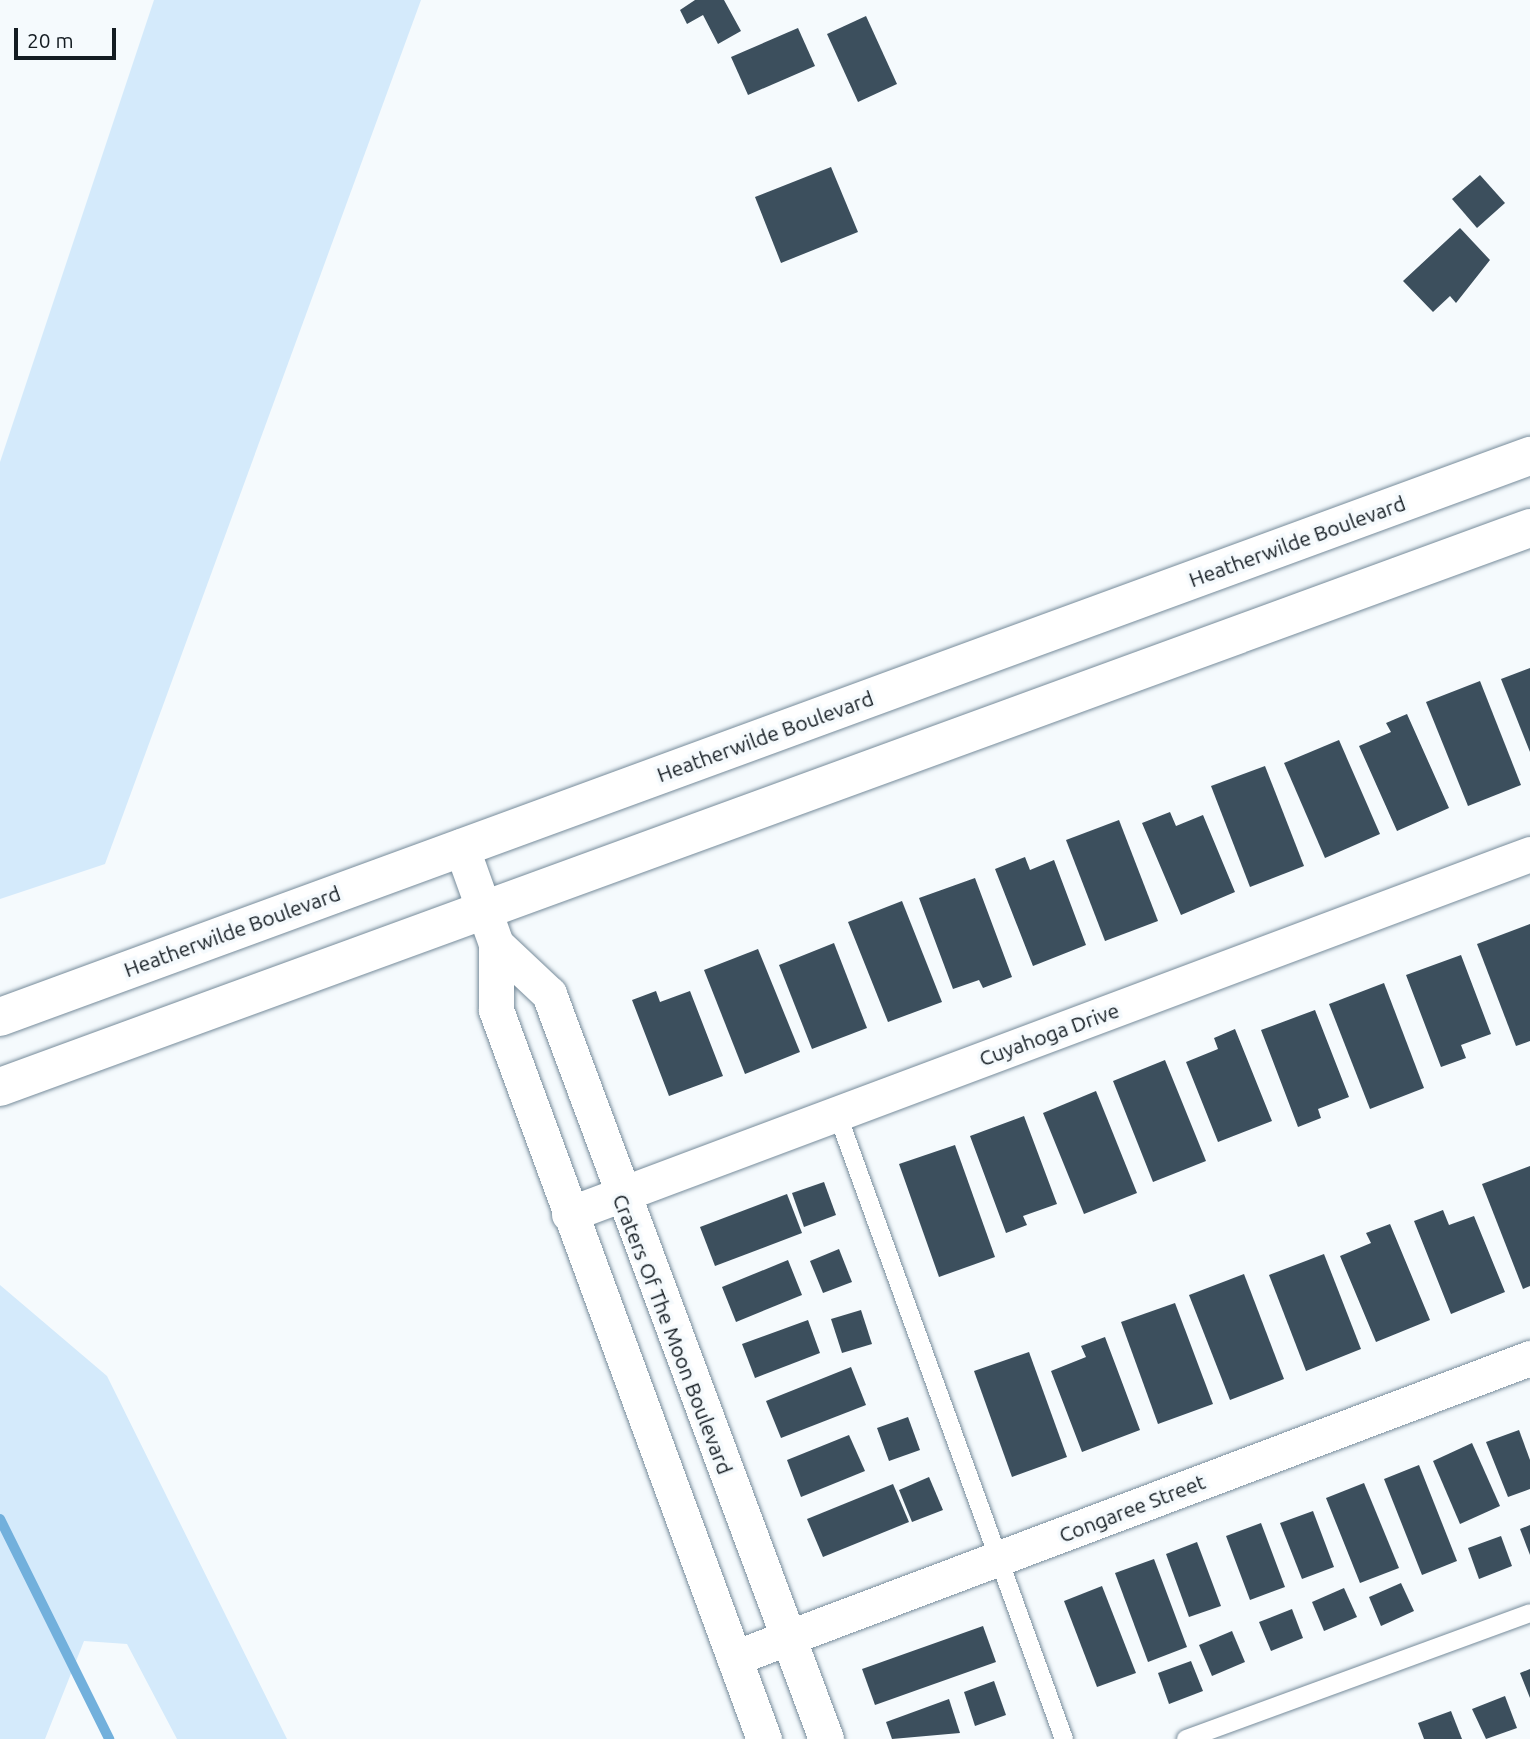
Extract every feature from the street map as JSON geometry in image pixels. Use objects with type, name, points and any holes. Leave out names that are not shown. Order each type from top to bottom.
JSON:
[{"type":"main road","name":"Heatherwilde Boulevard","points":[[0,1017],[1530,456]]},
{"type":"main road","points":[[0,1087],[490,927],[1530,527]]},
{"type":"street","name":"Craters Of The Moon Boulevard","points":[[461,846],[490,927],[496,1010],[764,1739]]},
{"type":"street","name":"Cuyahoga Drive","points":[[569,1214],[1530,854]]},
{"type":"street","name":"Craters Of The Moon Boulevard","points":[[490,927],[549,994],[620,1194],[827,1739]]},
{"type":"street","name":"Congaree Street","points":[[734,1658],[1530,1358]]},
{"type":"lane","points":[[837,1113],[1065,1739]]},
{"type":"lane","points":[[1186,1739],[1530,1613]]},
{"type":"shaded area","points":[[154,0],[421,0],[105,864],[0,899],[0,462]]},
{"type":"shaded area","points":[[0,1285],[107,1376],[287,1739],[177,1739],[127,1644],[84,1641],[45,1739],[0,1739]]},
{"type":"building","points":[[695,0],[724,0],[741,31],[718,44],[703,15],[687,24],[680,10]]},
{"type":"building","points":[[866,16],[897,84],[858,102],[827,34]]},
{"type":"building","points":[[798,28],[815,66],[748,95],[731,57]]},
{"type":"building","points":[[831,167],[858,232],[781,263],[755,197]]},
{"type":"building","points":[[1480,175],[1505,203],[1477,228],[1452,199]]},
{"type":"building","points":[[1460,228],[1490,260],[1456,303],[1450,296],[1433,312],[1403,281]]},
{"type":"building","points":[[1530,668],[1530,752],[1501,679]]},
{"type":"building","points":[[1480,681],[1521,785],[1468,806],[1426,702]]},
{"type":"building","points":[[1407,714],[1449,808],[1397,831],[1359,746],[1391,732],[1386,723]]},
{"type":"building","points":[[1339,740],[1380,834],[1325,858],[1284,763]]},
{"type":"building","points":[[1265,766],[1304,866],[1250,887],[1211,786]]},
{"type":"building","points":[[1170,812],[1176,826],[1203,815],[1235,892],[1181,915],[1142,823]]},
{"type":"building","points":[[1119,820],[1158,921],[1105,941],[1066,840]]},
{"type":"building","points":[[1025,857],[1030,870],[1054,860],[1086,945],[1033,966],[995,869]]},
{"type":"building","points":[[975,878],[1012,977],[983,988],[979,980],[953,989],[919,898]]},
{"type":"building","points":[[902,901],[942,1002],[888,1022],[848,922]]},
{"type":"building","points":[[1530,924],[1530,1041],[1516,1046],[1477,944]]},
{"type":"building","points":[[834,943],[867,1028],[812,1049],[779,965]]},
{"type":"building","points":[[758,949],[800,1052],[745,1074],[704,970]]},
{"type":"building","points":[[1461,955],[1491,1034],[1461,1045],[1466,1058],[1441,1067],[1406,975]]},
{"type":"building","points":[[1384,983],[1424,1088],[1370,1109],[1329,1004]]},
{"type":"building","points":[[656,991],[660,1002],[690,991],[723,1076],[669,1096],[632,1000]]},
{"type":"building","points":[[1315,1010],[1349,1097],[1318,1109],[1321,1118],[1298,1127],[1261,1030]]},
{"type":"building","points":[[1235,1029],[1272,1121],[1218,1142],[1186,1062],[1218,1049],[1214,1038]]},
{"type":"building","points":[[1165,1060],[1206,1161],[1153,1182],[1113,1081]]},
{"type":"building","points":[[1096,1091],[1137,1193],[1084,1214],[1043,1113]]},
{"type":"building","points":[[1024,1116],[1057,1204],[1023,1216],[1027,1225],[1006,1233],[970,1136]]},
{"type":"building","points":[[955,1145],[995,1257],[939,1277],[899,1164]]},
{"type":"building","points":[[1530,1166],[1530,1286],[1523,1289],[1482,1184]]},
{"type":"building","points":[[824,1182],[836,1215],[804,1227],[792,1193]]},
{"type":"building","points":[[787,1194],[802,1233],[715,1266],[700,1227]]},
{"type":"building","points":[[1443,1210],[1449,1225],[1474,1216],[1505,1292],[1451,1314],[1414,1221]]},
{"type":"building","points":[[1390,1224],[1430,1320],[1376,1342],[1340,1256],[1371,1243],[1366,1233]]},
{"type":"building","points":[[839,1249],[852,1282],[823,1293],[810,1261]]},
{"type":"building","points":[[1324,1254],[1361,1349],[1306,1371],[1269,1275]]},
{"type":"building","points":[[788,1260],[802,1295],[736,1322],[722,1287]]},
{"type":"building","points":[[1244,1274],[1284,1379],[1230,1400],[1189,1295]]},
{"type":"building","points":[[1175,1303],[1213,1404],[1158,1424],[1121,1322]]},
{"type":"building","points":[[861,1310],[872,1344],[842,1353],[831,1319]]},
{"type":"building","points":[[808,1320],[820,1353],[755,1378],[742,1344]]},
{"type":"building","points":[[1105,1337],[1140,1430],[1082,1452],[1051,1371],[1086,1357],[1081,1346]]},
{"type":"building","points":[[1029,1352],[1067,1457],[1012,1477],[974,1371]]},
{"type":"building","points":[[851,1367],[866,1405],[781,1438],[766,1401]]},
{"type":"building","points":[[908,1417],[920,1450],[889,1461],[877,1428]]},
{"type":"building","points":[[1519,1430],[1530,1460],[1530,1489],[1508,1497],[1486,1442]]},
{"type":"building","points":[[849,1435],[865,1471],[801,1497],[787,1460]]},
{"type":"building","points":[[1472,1443],[1500,1506],[1460,1524],[1433,1461]]},
{"type":"building","points":[[1419,1465],[1457,1561],[1422,1575],[1384,1479]]},
{"type":"building","points":[[929,1477],[943,1510],[912,1522],[899,1490]]},
{"type":"building","points":[[1364,1483],[1399,1568],[1360,1583],[1326,1498]]},
{"type":"building","points":[[893,1484],[909,1522],[823,1557],[807,1519]]},
{"type":"building","points":[[1313,1511],[1334,1567],[1302,1579],[1280,1523]]},
{"type":"building","points":[[1261,1523],[1285,1587],[1250,1600],[1226,1536]]},
{"type":"building","points":[[1530,1525],[1530,1555],[1520,1529]]},
{"type":"building","points":[[1501,1536],[1512,1566],[1479,1579],[1468,1548]]},
{"type":"building","points":[[1197,1542],[1221,1606],[1189,1617],[1166,1554]]},
{"type":"building","points":[[1154,1559],[1187,1647],[1148,1662],[1115,1573]]},
{"type":"building","points":[[1401,1583],[1414,1611],[1381,1626],[1369,1597]]},
{"type":"building","points":[[1102,1586],[1136,1673],[1097,1687],[1064,1601]]},
{"type":"building","points":[[1344,1588],[1357,1617],[1324,1631],[1312,1602]]},
{"type":"building","points":[[1292,1609],[1303,1638],[1271,1651],[1259,1622]]},
{"type":"building","points":[[983,1626],[996,1662],[875,1705],[862,1669]]},
{"type":"building","points":[[1232,1631],[1245,1662],[1212,1676],[1199,1645]]},
{"type":"building","points":[[1191,1661],[1203,1691],[1169,1704],[1158,1673]]},
{"type":"building","points":[[1530,1669],[1530,1698],[1520,1673]]},
{"type":"building","points":[[994,1681],[1006,1715],[975,1726],[964,1692]]},
{"type":"building","points":[[1505,1696],[1517,1728],[1486,1739],[1472,1709]]},
{"type":"building","points":[[949,1699],[960,1733],[892,1739],[886,1722]]},
{"type":"building","points":[[1451,1711],[1462,1739],[1424,1739],[1418,1723]]},
{"type":"waterway","points":[[0,1519],[109,1739]]}]
